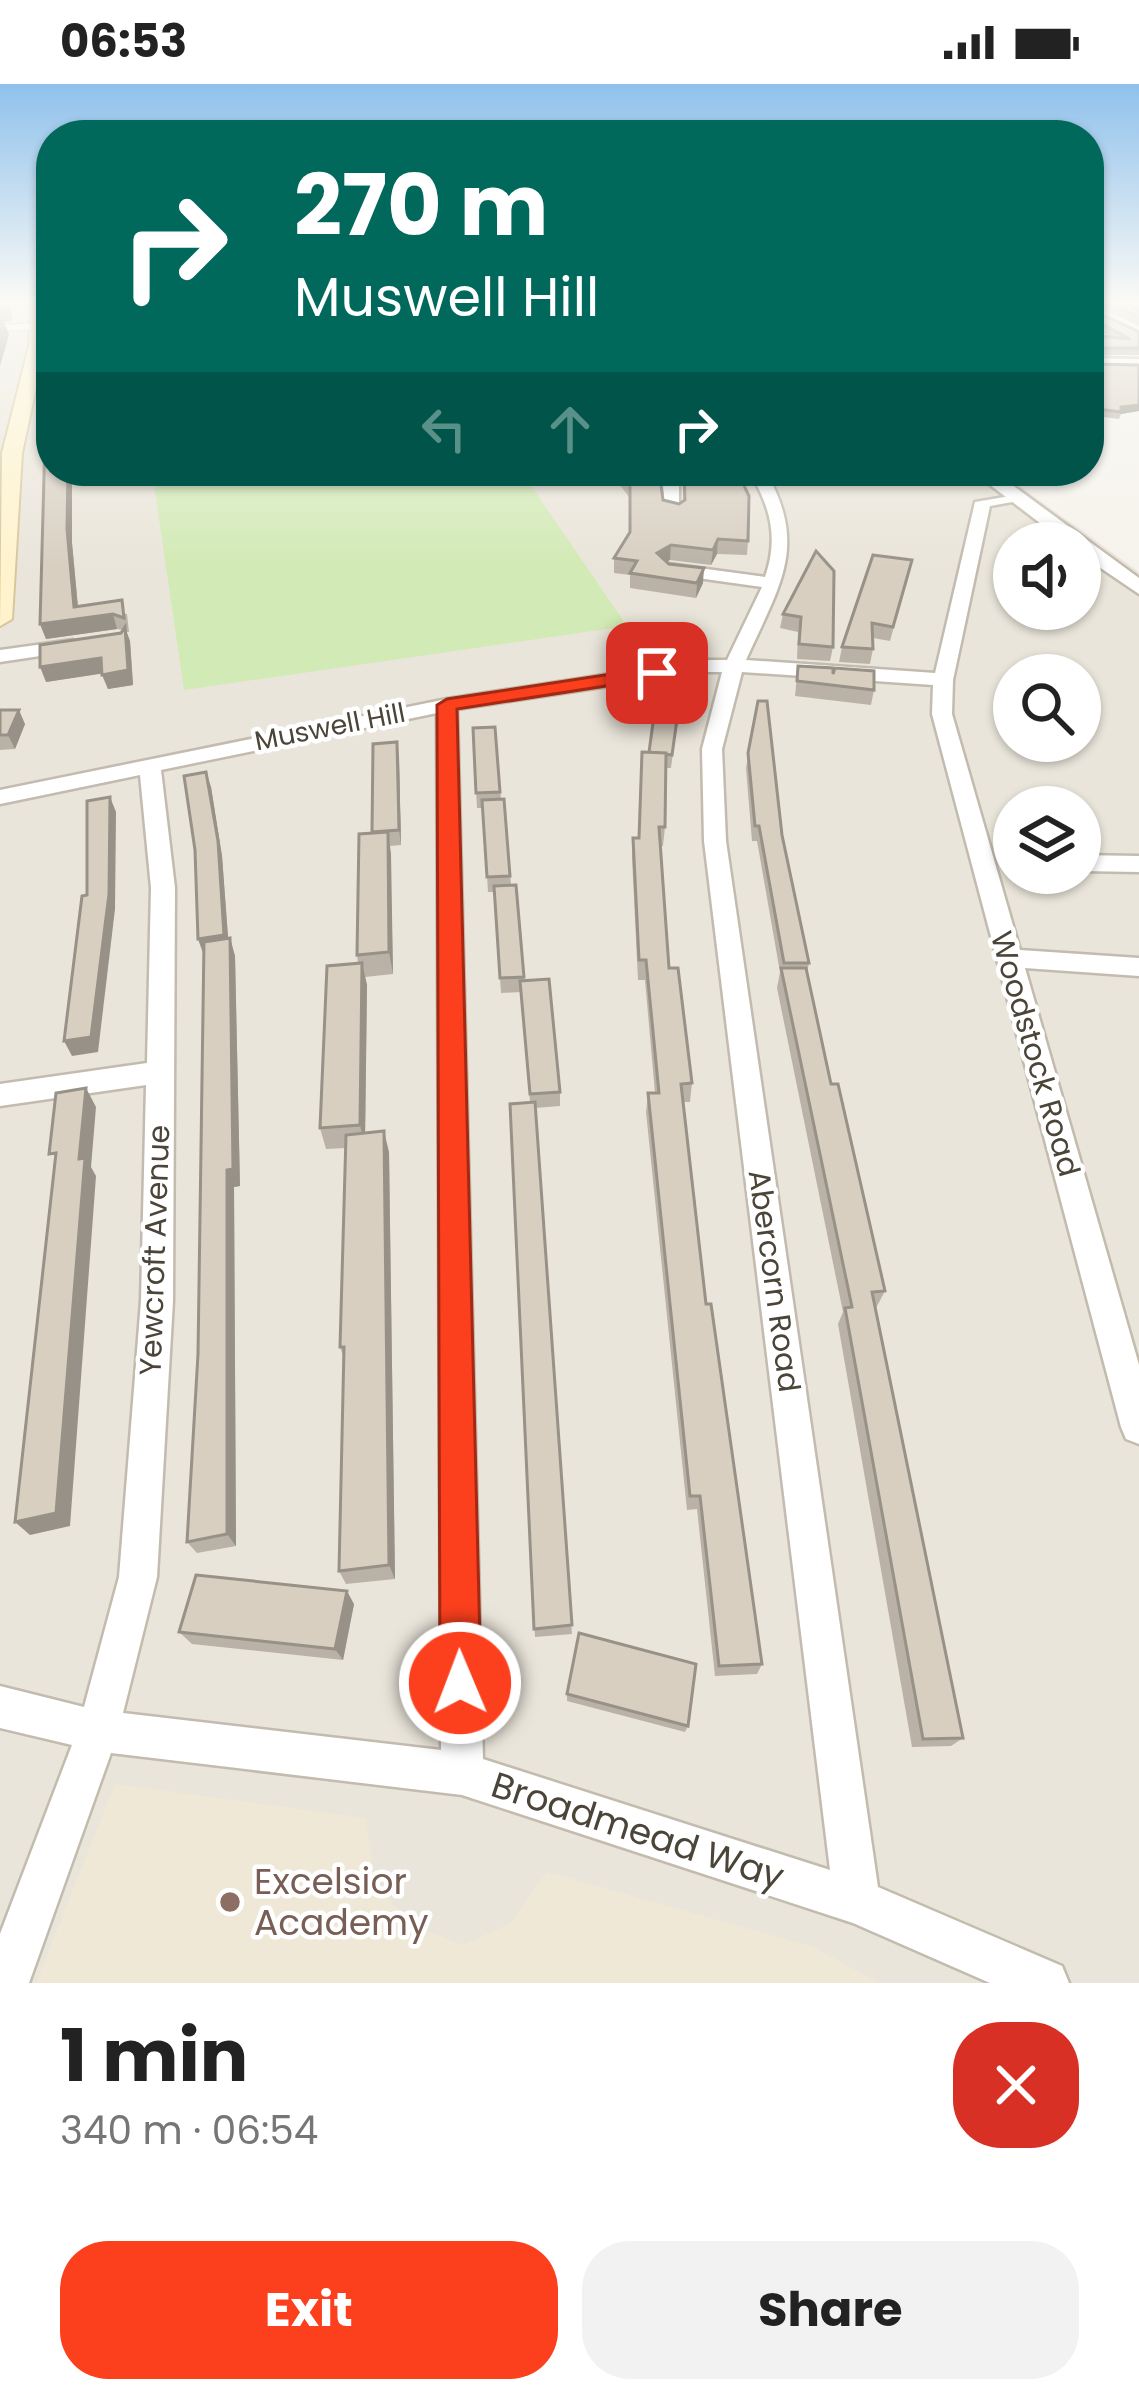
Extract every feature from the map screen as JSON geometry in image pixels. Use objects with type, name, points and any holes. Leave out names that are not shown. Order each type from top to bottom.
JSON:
[{"type":"main road","points":[[0,619],[9,424],[22,391]]},
{"type":"street","points":[[671,486],[673,511]]},
{"type":"street","name":"Abercorn Road","points":[[768,486],[783,529],[773,584],[735,663],[711,749],[715,842],[857,1901]]},
{"type":"street","points":[[1002,486],[1051,522]]},
{"type":"street","name":"Woodstock Road","points":[[1017,497],[983,502],[943,680],[942,714],[1139,1427]]},
{"type":"street","points":[[1101,560],[1139,588]]},
{"type":"street","points":[[669,569],[773,584]]},
{"type":"street","points":[[0,656],[95,643]]},
{"type":"street","name":"Muswell Hill","points":[[0,797],[447,705],[735,663],[943,680]]},
{"type":"street","points":[[447,705],[462,1774]]},
{"type":"street","name":"Yewcroft Avenue","points":[[5,1983],[98,1731],[138,1577],[157,1300],[163,888],[150,765]]},
{"type":"street","points":[[1101,863],[1139,864]]},
{"type":"street","points":[[1009,958],[1138,969]]},
{"type":"street","points":[[0,1095],[160,1072]]},
{"type":"street","name":"Broadmead Way","points":[[0,1707],[98,1731],[462,1774],[857,1901],[1045,1983]]},
{"type":"shaded area","points":[[0,391],[36,391],[36,486],[1020,486],[1070,522],[993,522],[993,630],[1101,630],[1101,545],[1139,572],[1139,1983],[0,1983]]},
{"type":"shaded area","name":"Excelsior Academy","points":[[115,1784],[365,1818],[375,1881],[409,1925],[463,1945],[510,1924],[547,1872],[813,1947],[879,1983],[36,1983]]},
{"type":"green space","points":[[154,486],[531,486],[627,626],[184,690]]},
{"type":"building","points":[[1104,391],[1139,391],[1139,405],[1121,407],[1121,412],[1104,410]]},
{"type":"building","points":[[44,486],[68,486],[74,607],[122,600],[124,618],[113,614],[40,624]]},
{"type":"building","points":[[630,486],[661,486],[663,500],[679,504],[685,500],[685,486],[744,486],[749,496],[748,541],[718,539],[713,550],[671,545],[657,553],[669,564],[704,568],[697,583],[630,573],[637,561],[614,558],[630,532]]},
{"type":"building","points":[[816,551],[834,571],[833,647],[799,644],[801,617],[783,614]]},
{"type":"building","points":[[873,555],[912,560],[893,627],[872,623],[873,649],[842,647]]},
{"type":"building","points":[[125,627],[128,670],[102,675],[101,658],[40,667],[40,645],[121,633]]},
{"type":"building","points":[[798,666],[833,668],[833,674],[835,668],[874,671],[874,690],[797,681]]},
{"type":"building","points":[[658,687],[680,698],[672,755],[649,752]]},
{"type":"building","points":[[758,701],[767,701],[782,835],[809,963],[784,963],[759,826],[755,826],[748,753]]},
{"type":"building","points":[[0,710],[19,710],[8,735],[0,735]]},
{"type":"building","points":[[495,727],[500,792],[476,793],[473,728]]},
{"type":"building","points":[[397,742],[399,830],[372,832],[373,744]]},
{"type":"building","points":[[642,752],[666,753],[665,827],[659,827],[669,968],[678,968],[692,1083],[681,1084],[706,1304],[711,1304],[762,1664],[719,1666],[700,1496],[690,1496],[648,1093],[659,1093],[646,960],[639,960],[633,838],[639,838]]},
{"type":"building","points":[[206,772],[218,841],[224,935],[198,939],[195,850],[184,776]]},
{"type":"building","points":[[110,797],[109,894],[91,1037],[64,1041],[82,896],[87,895],[87,801]]},
{"type":"building","points":[[504,799],[510,876],[487,877],[482,800]]},
{"type":"building","points":[[388,832],[389,952],[357,955],[359,834]]},
{"type":"building","points":[[516,885],[524,977],[500,978],[494,886]]},
{"type":"building","points":[[230,938],[233,1169],[227,1170],[227,1534],[187,1542],[198,1354],[204,942]]},
{"type":"building","points":[[362,963],[360,1125],[320,1128],[327,966]]},
{"type":"building","points":[[781,968],[806,968],[831,1084],[838,1084],[885,1291],[872,1292],[963,1738],[923,1739],[845,1308],[852,1307]]},
{"type":"building","points":[[549,979],[560,1092],[530,1094],[520,981]]},
{"type":"building","points":[[86,1088],[79,1159],[85,1158],[56,1513],[15,1522],[56,1153],[49,1154],[56,1093]]},
{"type":"building","points":[[535,1102],[572,1625],[534,1629],[510,1104]]},
{"type":"building","points":[[384,1131],[389,1565],[339,1571],[346,1135]]},
{"type":"building","points":[[196,1575],[347,1591],[335,1649],[179,1632]]},
{"type":"building","points":[[579,1633],[696,1664],[688,1726],[567,1694]]},
{"type":"place","name":"Excelsior Academy","points":[[230,1902]]},
{"type":"route","points":[[460,1683],[447,705],[657,673]]}]
